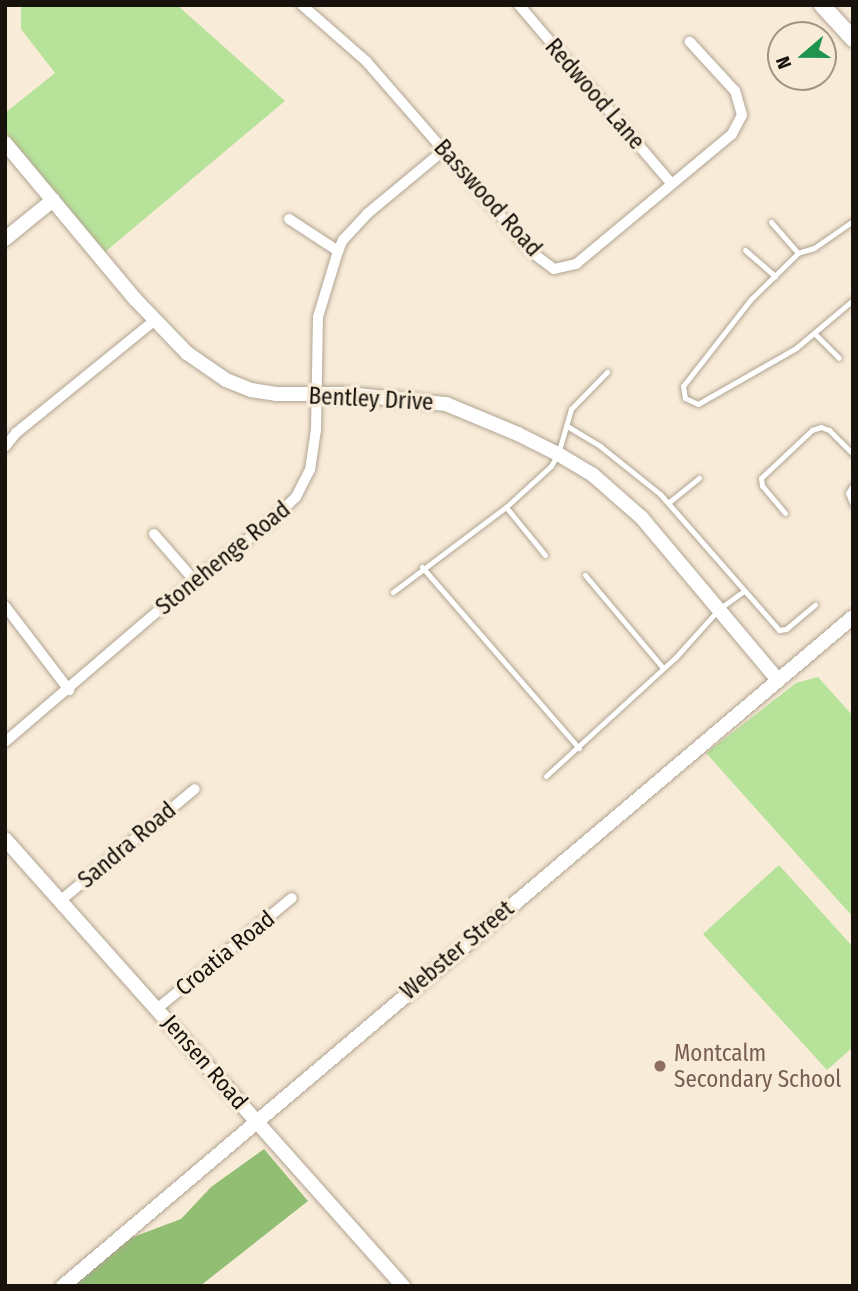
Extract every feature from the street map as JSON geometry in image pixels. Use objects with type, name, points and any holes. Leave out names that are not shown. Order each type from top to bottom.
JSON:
[{"type":"main road","points":[[822,5],[853,39]]},
{"type":"street","name":"Basswood Road","points":[[302,5],[366,61],[534,254],[555,269],[576,264],[732,134],[742,115],[735,91],[690,42]]},
{"type":"street","name":"Redwood Lane","points":[[519,5],[671,183]]},
{"type":"street","name":"Bentley Drive","points":[[5,142],[155,320],[187,353],[226,380],[251,390],[276,394],[347,394],[446,404],[518,433],[558,454],[593,475],[642,518],[778,680]]},
{"type":"street","name":"Stonehenge Road","points":[[5,742],[69,690],[194,580],[268,524],[296,498],[310,470],[316,430],[318,317],[338,251],[343,240],[368,214],[444,150]]},
{"type":"street","points":[[5,239],[53,200]]},
{"type":"street","points":[[289,219],[338,251]]},
{"type":"street","points":[[5,447],[16,433],[155,320]]},
{"type":"street","points":[[155,534],[194,580]]},
{"type":"street","points":[[5,606],[69,690]]},
{"type":"street","name":"Webster Street","points":[[62,1286],[257,1123],[457,949],[853,617]]},
{"type":"street","name":"Sandra Road","points":[[60,901],[195,789]]},
{"type":"street","name":"Jensen Road","points":[[5,839],[403,1286]]},
{"type":"street","name":"Croatia Road","points":[[158,1008],[292,898]]},
{"type":"lane","points":[[852,302],[796,348],[698,404],[685,398],[682,386],[751,299],[798,253],[814,247],[853,221]]},
{"type":"lane","points":[[771,222],[798,253]]},
{"type":"lane","points":[[746,250],[775,276]]},
{"type":"lane","points":[[814,332],[839,358]]},
{"type":"lane","points":[[393,592],[422,567],[506,507],[551,466],[558,454],[571,409],[607,372]]},
{"type":"lane","points":[[567,426],[600,446],[668,503],[779,630],[786,629],[815,604]]},
{"type":"lane","points":[[785,513],[762,486],[761,478],[812,430],[821,427],[829,430],[853,454]]},
{"type":"lane","points":[[668,503],[699,478]]},
{"type":"lane","points":[[853,485],[848,493],[853,505]]},
{"type":"lane","points":[[506,507],[545,555]]},
{"type":"lane","points":[[422,567],[579,748]]},
{"type":"lane","points":[[585,575],[663,667]]},
{"type":"lane","points":[[546,775],[579,748],[719,609],[744,591]]},
{"type":"green space","points":[[21,5],[177,5],[285,101],[105,252],[5,131],[5,113],[55,73],[21,29]]},
{"type":"green space","points":[[818,677],[853,716],[853,917],[706,753],[796,683]]},
{"type":"green space","points":[[779,865],[853,947],[853,1047],[827,1070],[703,934]]},
{"type":"green space","points":[[264,1149],[308,1201],[200,1286],[62,1286],[104,1248],[181,1219],[211,1187]]},
{"type":"place","name":"Montcalm Secondary School","points":[[660,1066]]}]
